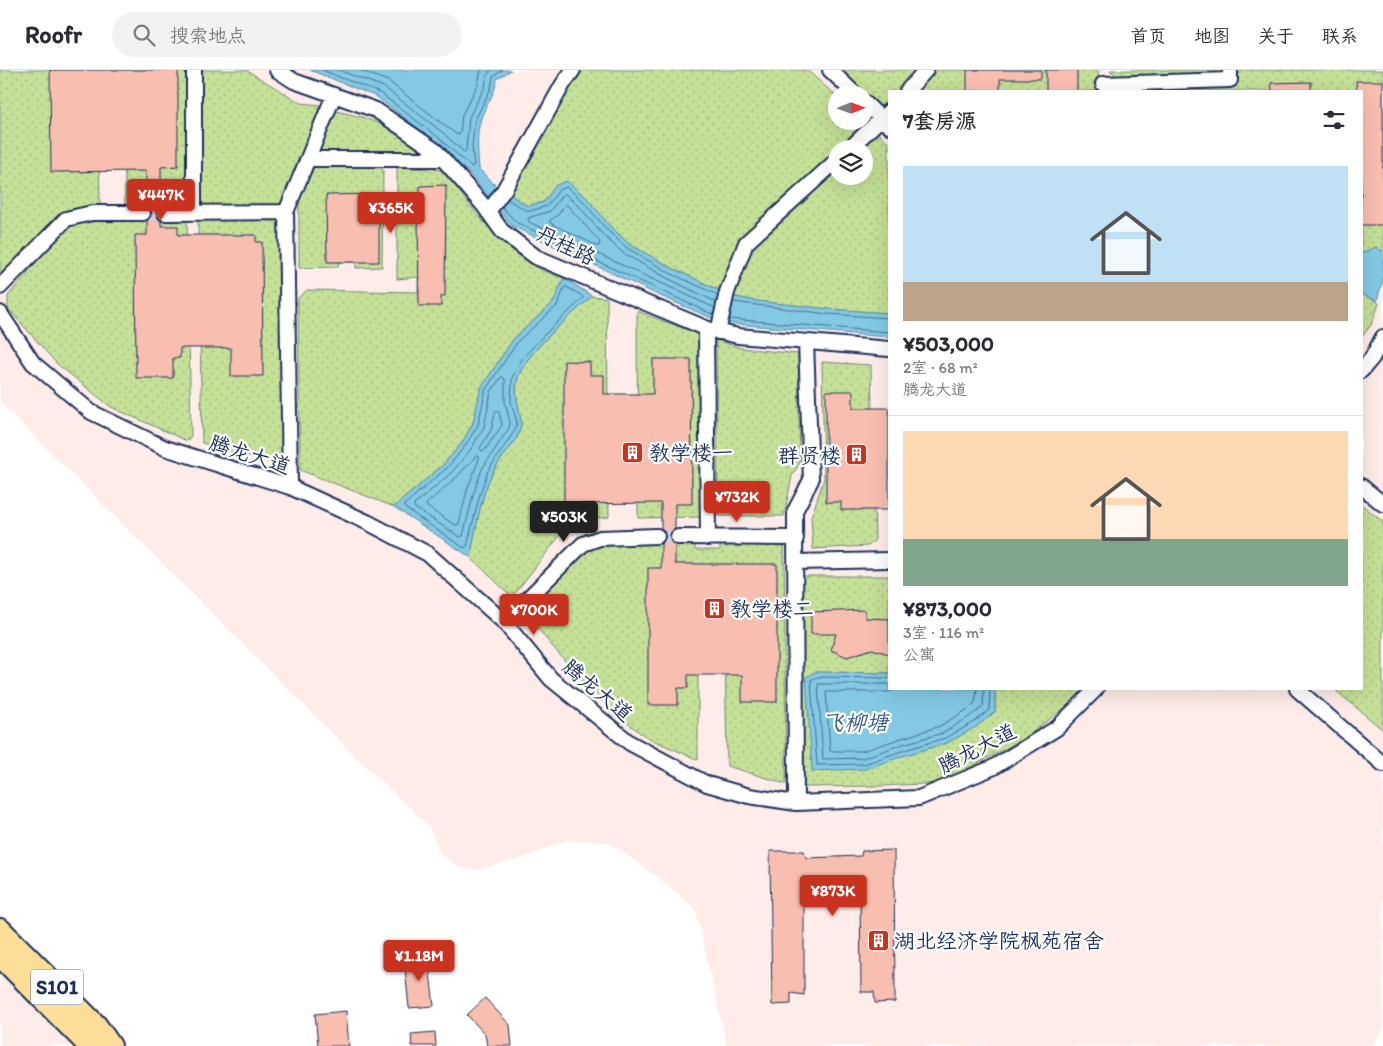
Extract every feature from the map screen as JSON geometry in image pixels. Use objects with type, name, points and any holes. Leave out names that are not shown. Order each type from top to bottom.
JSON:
[{"type":"main road","name":"S101","points":[[0,930],[96,1026],[110,1046]]},
{"type":"main road","name":"S101","points":[[0,954],[90,1046]]},
{"type":"street","points":[[194,70],[194,213]]},
{"type":"street","name":"丹桂路","points":[[277,70],[294,80],[376,110],[436,151],[489,211],[502,231],[536,257],[738,336],[888,349]]},
{"type":"street","points":[[489,211],[504,190],[562,77],[573,70]]},
{"type":"street","points":[[830,70],[846,85]]},
{"type":"street","points":[[908,90],[926,70]]},
{"type":"street","points":[[1103,82],[1230,80],[1230,70]]},
{"type":"street","points":[[290,487],[286,212],[334,95]]},
{"type":"street","points":[[860,140],[886,119],[873,109]]},
{"type":"street","points":[[308,159],[443,159]]},
{"type":"street","points":[[708,538],[715,328],[746,243],[828,168]]},
{"type":"street","points":[[165,213],[286,212]]},
{"type":"street","points":[[0,287],[66,219],[92,213],[143,213]]},
{"type":"street","name":"腾龙大道","points":[[0,313],[33,364],[91,412],[166,448],[290,487],[367,522],[428,554],[504,622],[551,679],[630,743],[707,784],[749,796],[796,803],[919,798],[992,768],[1033,743],[1057,728],[1095,690]]},
{"type":"street","points":[[1363,369],[1372,358],[1383,337]]},
{"type":"street","points":[[796,803],[795,511],[811,480],[806,342]]},
{"type":"street","points":[[1363,488],[1383,504]]},
{"type":"street","points":[[504,622],[583,544],[600,538],[657,536]]},
{"type":"street","points":[[678,537],[796,538]]},
{"type":"street","points":[[796,562],[888,560]]},
{"type":"street","points":[[1298,690],[1383,764]]},
{"type":"shaded area","points":[[0,70],[1383,70],[1383,1030],[1372,1046],[727,1046],[695,908],[658,877],[608,842],[566,840],[524,858],[475,870],[458,867],[440,853],[429,826],[356,757],[0,402]]},
{"type":"shaded area","points":[[0,975],[33,1002],[76,1046],[0,1046]]},
{"type":"green space","points":[[0,70],[98,70],[100,206],[73,209],[60,215],[42,231],[18,258],[0,273]]},
{"type":"green space","points":[[124,70],[186,70],[186,204],[125,206]]},
{"type":"green space","points":[[200,70],[246,70],[301,103],[320,105],[283,206],[202,207]]},
{"type":"green space","points":[[580,70],[807,70],[828,89],[828,130],[873,129],[888,142],[888,313],[829,309],[756,301],[731,296],[672,268],[629,244],[611,227],[556,185],[544,202],[528,206],[510,195],[576,74]]},
{"type":"green space","points":[[836,70],[916,70],[899,90],[888,90],[888,102],[876,108],[873,105],[873,85],[852,85]]},
{"type":"green space","points":[[934,70],[1098,70],[1099,90],[917,90]]},
{"type":"green space","points":[[1110,70],[1222,70],[1221,73],[1214,77],[1122,78]]},
{"type":"green space","points":[[1242,70],[1383,70],[1383,252],[1376,248],[1363,252],[1363,90],[1119,90],[1121,88],[1230,86]]},
{"type":"green space","points":[[332,110],[362,117],[386,126],[426,155],[315,154]]},
{"type":"green space","points":[[315,165],[378,165],[383,170],[382,267],[356,268],[356,262],[339,262],[338,267],[299,268],[299,200]]},
{"type":"green space","points":[[397,167],[444,170],[486,224],[510,248],[538,268],[564,278],[553,303],[514,338],[481,388],[473,423],[462,443],[444,464],[394,507],[300,470],[298,298],[307,290],[418,292],[418,277],[397,279]]},
{"type":"green space","points":[[275,219],[281,225],[283,464],[277,464],[202,443],[198,220]]},
{"type":"green space","points":[[187,220],[191,436],[187,441],[111,407],[56,363],[8,308],[8,296],[56,238],[69,226],[94,221]]},
{"type":"green space","points":[[1363,295],[1377,301],[1379,304],[1371,325],[1363,335]]},
{"type":"green space","points":[[592,296],[607,298],[609,517],[586,519],[565,529],[512,597],[470,557],[482,503],[493,472],[515,441],[520,430],[521,419],[516,388],[521,371],[528,359],[549,336]]},
{"type":"green space","points":[[637,311],[701,335],[704,517],[638,518]]},
{"type":"green space","points":[[716,340],[741,348],[798,354],[800,462],[792,476],[784,516],[718,516]]},
{"type":"green space","points":[[822,362],[871,365],[875,540],[868,546],[813,549],[811,517],[824,479]]},
{"type":"green space","points":[[1363,506],[1383,522],[1383,730],[1335,690],[1363,690]]},
{"type":"green space","points":[[602,530],[695,530],[695,550],[720,550],[720,530],[784,531],[786,784],[727,766],[725,650],[698,652],[698,760],[645,736],[622,719],[576,674],[521,608],[565,552],[584,534]]},
{"type":"green space","points":[[803,576],[888,576],[888,673],[816,672],[906,755],[947,743],[995,712],[995,690],[1088,690],[1025,738],[941,783],[799,787]]},
{"type":"water","points":[[310,70],[511,70],[497,79],[494,91],[482,117],[478,134],[479,169],[496,186],[528,206],[544,202],[556,185],[567,181],[586,197],[611,227],[629,244],[672,268],[731,296],[756,301],[829,309],[888,313],[888,337],[723,323],[656,294],[512,226],[472,176],[435,141],[377,97]]},
{"type":"water","points":[[1376,247],[1383,252],[1383,278],[1377,301],[1363,295],[1363,252]]},
{"type":"water","points":[[564,278],[592,296],[549,336],[528,359],[521,371],[516,388],[521,419],[520,430],[489,481],[470,557],[394,507],[444,464],[462,443],[473,423],[481,388],[514,338],[553,303]]},
{"type":"water","name":"飞柳塘","points":[[815,672],[888,673],[888,690],[995,690],[995,712],[976,727],[947,743],[865,769],[812,771],[806,677]]},
{"type":"building","points":[[50,70],[178,70],[178,166],[161,167],[161,205],[157,209],[157,217],[161,221],[161,226],[178,226],[178,235],[256,235],[256,242],[262,242],[263,376],[231,376],[231,348],[180,348],[180,358],[173,358],[173,378],[136,378],[135,235],[147,235],[147,221],[152,213],[146,205],[146,171],[51,172]]},
{"type":"building","points":[[967,70],[1041,70],[1041,79],[1000,79],[1000,90],[967,90]]},
{"type":"building","points":[[1046,70],[1077,70],[1077,90],[1046,90]]},
{"type":"building","points":[[1356,81],[1383,81],[1383,225],[1363,225],[1363,90],[1357,90]]},
{"type":"building","points":[[1311,82],[1311,90],[1272,90],[1271,83]]},
{"type":"building","points":[[446,185],[445,296],[441,296],[441,306],[419,306],[418,213],[379,213],[379,262],[327,262],[326,195],[378,194],[378,203],[420,202],[420,186]]},
{"type":"building","points":[[653,359],[691,359],[692,504],[675,504],[675,529],[669,537],[675,545],[675,564],[777,564],[777,702],[742,702],[742,675],[688,675],[688,688],[678,688],[678,705],[648,705],[648,568],[661,568],[661,543],[666,536],[661,528],[661,503],[564,504],[564,361],[590,362],[590,375],[604,375],[604,394],[653,394]]},
{"type":"building","name":"群贤楼","points":[[826,391],[853,391],[853,408],[888,408],[888,510],[841,510],[841,502],[826,502]]},
{"type":"building","points":[[865,610],[865,618],[888,619],[888,654],[872,649],[847,657],[831,650],[836,634],[811,634],[811,612]]},
{"type":"building","name":"湖北经济学院枫苑宿舍","points":[[894,850],[895,1002],[875,1003],[874,992],[861,992],[860,887],[804,889],[804,995],[791,993],[791,1004],[772,1005],[770,851],[804,851],[806,858],[861,856],[862,851]]},
{"type":"building","points":[[428,956],[434,1006],[409,1008],[404,959]]},
{"type":"building","points":[[485,998],[510,1025],[512,1046],[487,1046],[485,1034],[467,1015]]},
{"type":"building","points":[[346,1011],[349,1046],[318,1046],[315,1014]]},
{"type":"building","points":[[435,1032],[436,1046],[412,1046],[411,1034]]},
{"type":"tunnel","points":[[143,213],[165,213]]},
{"type":"tunnel","points":[[657,536],[678,537]]},
{"type":"place","name":"教学楼一","points":[[633,452]]},
{"type":"place","name":"群贤楼","points":[[857,455]]},
{"type":"place","name":"教学楼二","points":[[714,608]]},
{"type":"place","name":"湖北经济学院枫苑宿舍","points":[[878,940]]}]
